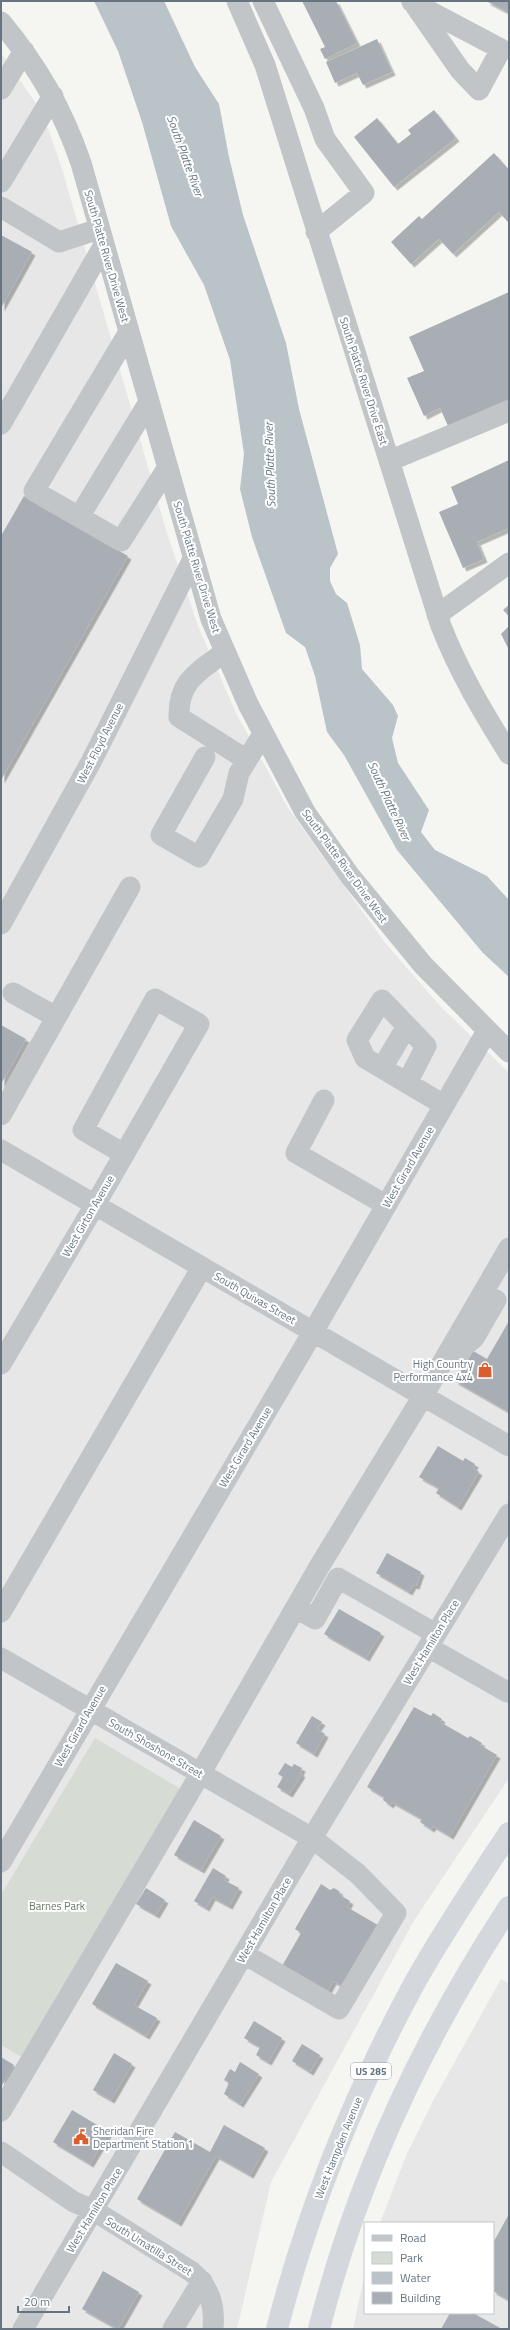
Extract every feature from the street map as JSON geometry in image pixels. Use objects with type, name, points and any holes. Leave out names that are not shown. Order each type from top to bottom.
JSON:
[{"type":"highway","name":"West Hampden Avenue","points":[[277,2329],[306,2228],[325,2177],[370,2073],[415,1983],[467,1896],[509,1833]]},
{"type":"highway","points":[[319,2329],[333,2275],[361,2195],[397,2109],[460,1987],[509,1907]]},
{"type":"street","name":"South Platte River Drive East","points":[[237,1],[265,65],[437,615],[454,659],[475,700],[507,745]]},
{"type":"street","points":[[263,1],[314,108],[325,139],[364,193],[316,232]]},
{"type":"street","name":"South Platte River Drive West","points":[[1,22],[24,51],[53,96],[67,124],[81,163],[211,620],[263,734],[305,812],[368,899],[423,966],[509,1052]]},
{"type":"street","points":[[1,89],[24,51]]},
{"type":"street","points":[[1,182],[53,96]]},
{"type":"street","points":[[282,121],[314,108]]},
{"type":"street","points":[[1,207],[58,242],[101,237]]},
{"type":"street","points":[[1,424],[101,237]]},
{"type":"street","points":[[129,332],[34,491],[121,541],[168,466]]},
{"type":"street","points":[[79,517],[149,402]]},
{"type":"street","points":[[389,461],[509,411]]},
{"type":"street","name":"West Floyd Avenue","points":[[1,924],[7,900],[91,762],[193,559]]},
{"type":"street","points":[[437,615],[509,563]]},
{"type":"street","points":[[225,652],[192,676],[178,700],[179,717],[246,760]]},
{"type":"street","points":[[205,757],[161,835],[200,857],[233,799],[238,773],[263,734]]},
{"type":"street","points":[[1,1115],[130,887]]},
{"type":"street","points":[[13,993],[56,1017]]},
{"type":"street","name":"West Girton Avenue","points":[[1,1364],[96,1205],[199,1024],[155,999],[83,1130],[124,1154]]},
{"type":"street","points":[[407,1083],[426,1046],[382,1000],[357,1040],[365,1058],[382,1068],[407,1083],[444,1105]]},
{"type":"street","points":[[382,1068],[408,1026]]},
{"type":"street","name":"West Girard Avenue","points":[[1,1862],[313,1332],[486,1030]]},
{"type":"street","points":[[324,1100],[296,1153],[386,1205]]},
{"type":"street","name":"South Quivas Street","points":[[1,1150],[509,1446]]},
{"type":"street","points":[[1,2111],[201,1774],[296,1608],[426,1398],[509,1248]]},
{"type":"street","points":[[1,1612],[202,1267]]},
{"type":"street","points":[[426,1398],[462,1348],[474,1338],[496,1300]]},
{"type":"street","name":"West Hamilton Place","points":[[23,2329],[312,1838],[509,1514]]},
{"type":"street","points":[[296,1608],[315,1619],[338,1578],[507,1692],[509,1690]]},
{"type":"street","name":"South Shoshone Street","points":[[1,1658],[312,1838],[358,1874],[396,1913],[339,2009],[244,1954]]},
{"type":"street","name":"South Umatilla Street","points":[[1,2152],[74,2202],[93,2210],[181,2264],[202,2281],[213,2304],[214,2323]]},
{"type":"street","points":[[173,2329],[202,2281]]},
{"type":"shaded area","points":[[1,53],[35,102],[49,131],[62,169],[167,533],[198,626],[236,713],[288,808],[386,944],[440,1006],[509,1073],[509,1778],[415,1919],[271,2182],[237,2329],[1,2329]]},
{"type":"shaded area","points":[[501,1979],[509,1984],[509,2329],[353,2329],[364,2278],[364,2314],[494,2314],[494,2222],[380,2222],[406,2156],[433,2101]]},
{"type":"green space","name":"Barnes Park","points":[[95,1738],[186,1792],[27,2060],[1,2045],[1,1895]]},
{"type":"water","name":"South Platte River","points":[[94,1],[164,1],[195,67],[219,104],[229,157],[243,215],[286,343],[299,409],[338,554],[330,568],[330,581],[336,594],[347,603],[360,645],[362,669],[393,705],[398,716],[392,738],[398,763],[429,810],[421,832],[435,850],[487,876],[509,900],[509,977],[483,953],[397,850],[344,755],[327,732],[315,676],[305,647],[286,633],[252,537],[240,489],[244,454],[230,360],[204,285],[171,226],[142,122],[118,51]]},
{"type":"building","points":[[302,1],[336,1],[357,43],[325,59],[320,49],[325,47]]},
{"type":"building","points":[[486,1],[509,1],[509,13]]},
{"type":"building","points":[[377,39],[392,72],[363,85],[357,73],[335,83],[326,62]]},
{"type":"building","points":[[434,110],[456,138],[394,187],[354,137],[377,118],[398,144],[411,134],[408,130]]},
{"type":"building","points":[[494,153],[509,170],[509,223],[499,212],[453,254],[439,239],[411,264],[391,242],[419,216],[422,219]]},
{"type":"building","points":[[1,235],[32,252],[1,308]]},
{"type":"building","points":[[509,292],[509,399],[448,426],[440,408],[424,416],[407,378],[424,371],[409,337]]},
{"type":"building","points":[[509,460],[509,528],[477,542],[484,559],[463,568],[439,512],[458,504],[451,487]]},
{"type":"building","points":[[24,496],[128,556],[1,780],[1,536]]},
{"type":"building","points":[[509,605],[509,616],[503,610]]},
{"type":"building","points":[[509,626],[509,650],[501,634]]},
{"type":"building","points":[[1,1025],[26,1039],[1,1084]]},
{"type":"building","name":"High Country Performance 4x4","points":[[509,1321],[509,1412],[455,1381],[473,1351],[487,1359]]},
{"type":"building","points":[[438,1446],[463,1461],[465,1458],[475,1464],[473,1468],[479,1472],[458,1507],[436,1493],[439,1488],[419,1477]]},
{"type":"building","points":[[387,1553],[421,1572],[416,1586],[413,1585],[409,1592],[376,1573]]},
{"type":"building","points":[[339,1609],[381,1633],[366,1658],[324,1634]]},
{"type":"building","points":[[414,1707],[431,1716],[433,1713],[442,1719],[440,1722],[468,1738],[470,1736],[482,1743],[480,1745],[497,1755],[450,1836],[433,1826],[431,1829],[420,1822],[422,1819],[392,1802],[390,1805],[383,1800],[384,1797],[367,1787]]},
{"type":"building","points":[[312,1716],[322,1722],[317,1729],[325,1734],[314,1754],[296,1743]]},
{"type":"building","points":[[285,1763],[292,1767],[294,1764],[302,1768],[300,1773],[302,1774],[289,1794],[277,1787],[283,1777],[278,1774]]},
{"type":"building","points":[[194,1820],[221,1836],[201,1870],[174,1855]]},
{"type":"building","points":[[213,1868],[226,1876],[224,1880],[239,1888],[229,1906],[212,1897],[206,1908],[194,1901]]},
{"type":"building","points":[[321,1884],[330,1890],[334,1888],[339,1891],[340,1895],[350,1901],[347,1907],[383,1928],[348,1989],[333,1981],[326,1994],[281,1968],[301,1933],[295,1929]]},
{"type":"building","points":[[146,1888],[165,1900],[156,1915],[136,1904]]},
{"type":"building","points":[[116,1963],[148,1981],[134,2005],[157,2018],[146,2036],[92,2004]]},
{"type":"building","points":[[254,2021],[282,2038],[268,2062],[256,2055],[260,2047],[244,2038]]},
{"type":"building","points":[[302,2044],[320,2055],[310,2072],[292,2061]]},
{"type":"building","points":[[114,2053],[132,2064],[111,2100],[93,2090]]},
{"type":"building","points":[[1,2057],[14,2065],[1,2087]]},
{"type":"building","points":[[240,2062],[259,2074],[240,2104],[224,2094],[229,2083],[224,2080],[230,2069],[235,2072]]},
{"type":"building","name":"Sheridan Fire Department Station 1","points":[[72,2110],[109,2132],[90,2164],[53,2142]]},
{"type":"building","points":[[224,2125],[265,2148],[250,2175],[216,2156],[178,2223],[137,2199],[175,2132],[210,2152]]},
{"type":"building","points":[[509,2214],[509,2300],[494,2292],[494,2241]]},
{"type":"building","points":[[103,2271],[139,2292],[118,2329],[82,2309]]},
{"type":"building","points":[[449,2314],[475,2314],[502,2329],[441,2329]]},
{"type":"place","name":"High Country Performance 4x4","points":[[485,1370]]},
{"type":"place","name":"Sheridan Fire Department Station 1","points":[[81,2137]]}]
